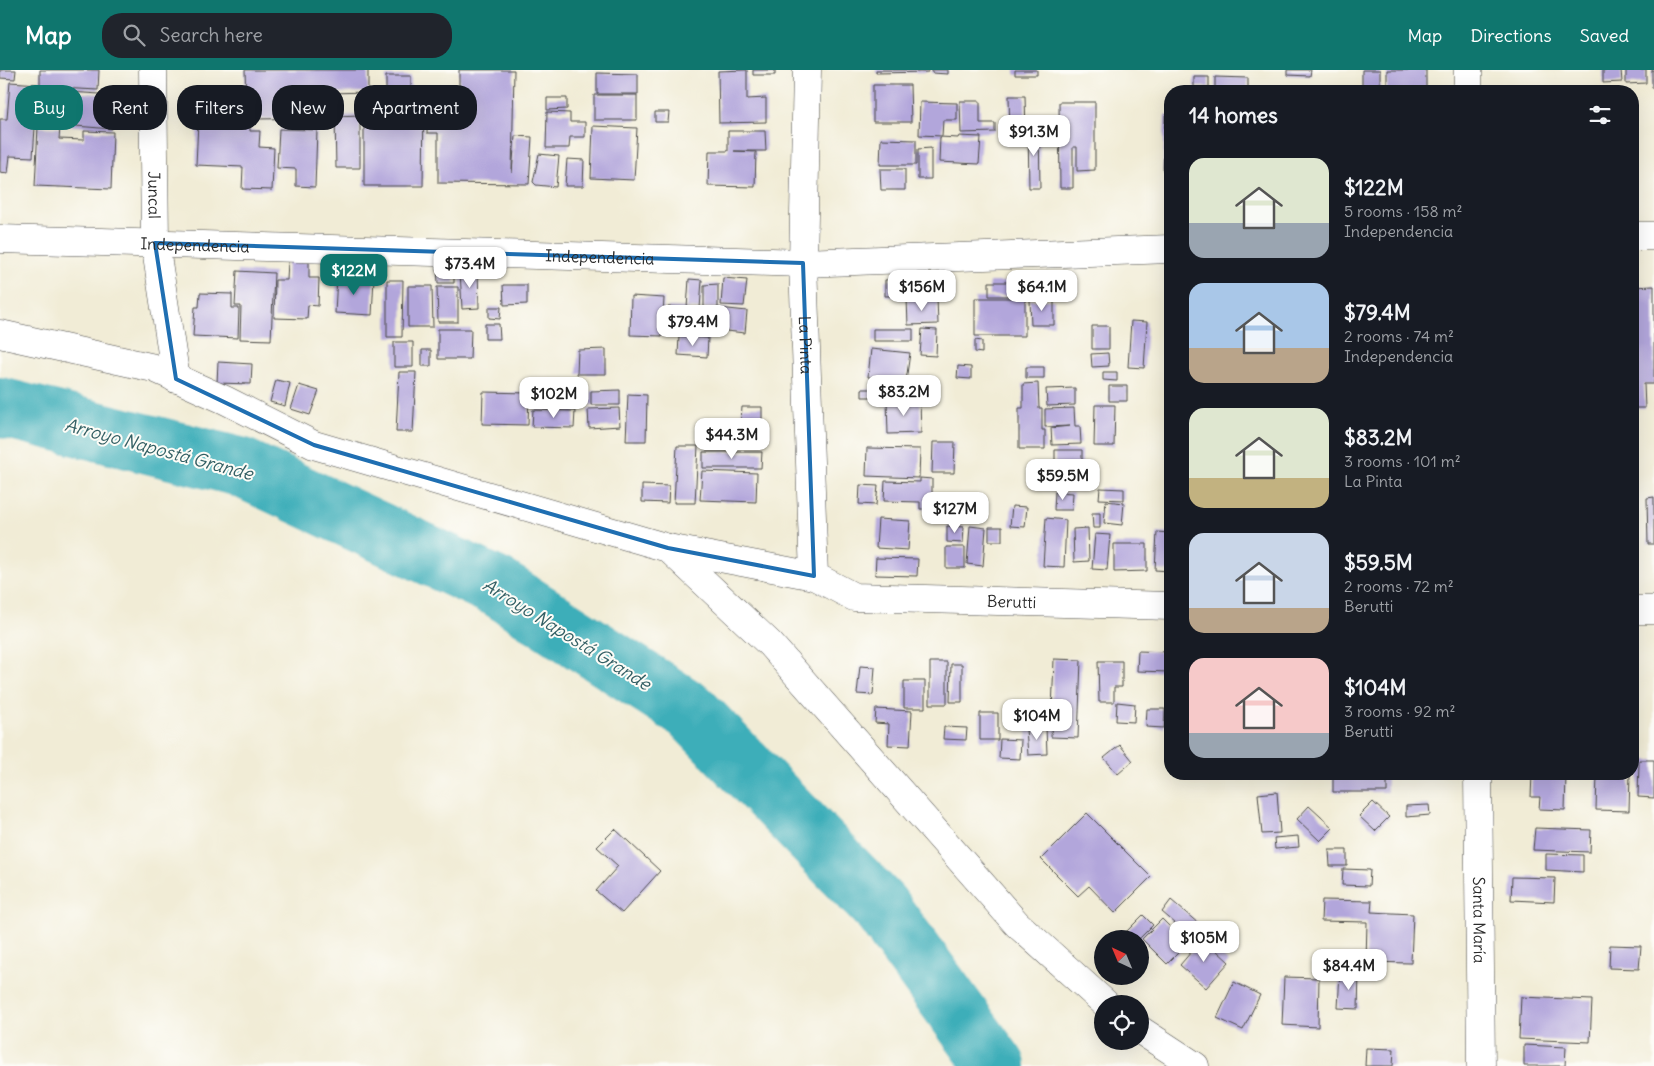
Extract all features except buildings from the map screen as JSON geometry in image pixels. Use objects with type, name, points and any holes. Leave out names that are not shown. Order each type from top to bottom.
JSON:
[{"type":"street","name":"Juncal","points":[[153,70],[155,242],[176,379]]},
{"type":"street","name":"La Pinta","points":[[807,70],[803,263],[814,576]]},
{"type":"street","points":[[1468,70],[1468,85]]},
{"type":"street","points":[[1639,236],[1654,236]]},
{"type":"street","name":"Independencia","points":[[0,239],[155,242],[803,263],[1164,249]]},
{"type":"street","points":[[0,334],[154,368],[226,400],[314,445],[668,548],[814,576]]},
{"type":"street","points":[[668,548],[770,644],[1017,924],[1096,995]]},
{"type":"street","name":"Berutti","points":[[814,576],[854,597],[1164,606]]},
{"type":"street","points":[[1639,610],[1654,610]]},
{"type":"street","name":"Santa María","points":[[1478,780],[1481,1066]]},
{"type":"street","points":[[1149,1036],[1195,1066]]},
{"type":"highlighted area","points":[[155,243],[803,263],[814,576],[668,548],[314,445],[176,379]]},
{"type":"waterway","name":"Arroyo Napostá Grande","points":[[0,407],[240,467],[499,588],[690,711],[880,907],[996,1066]]}]
